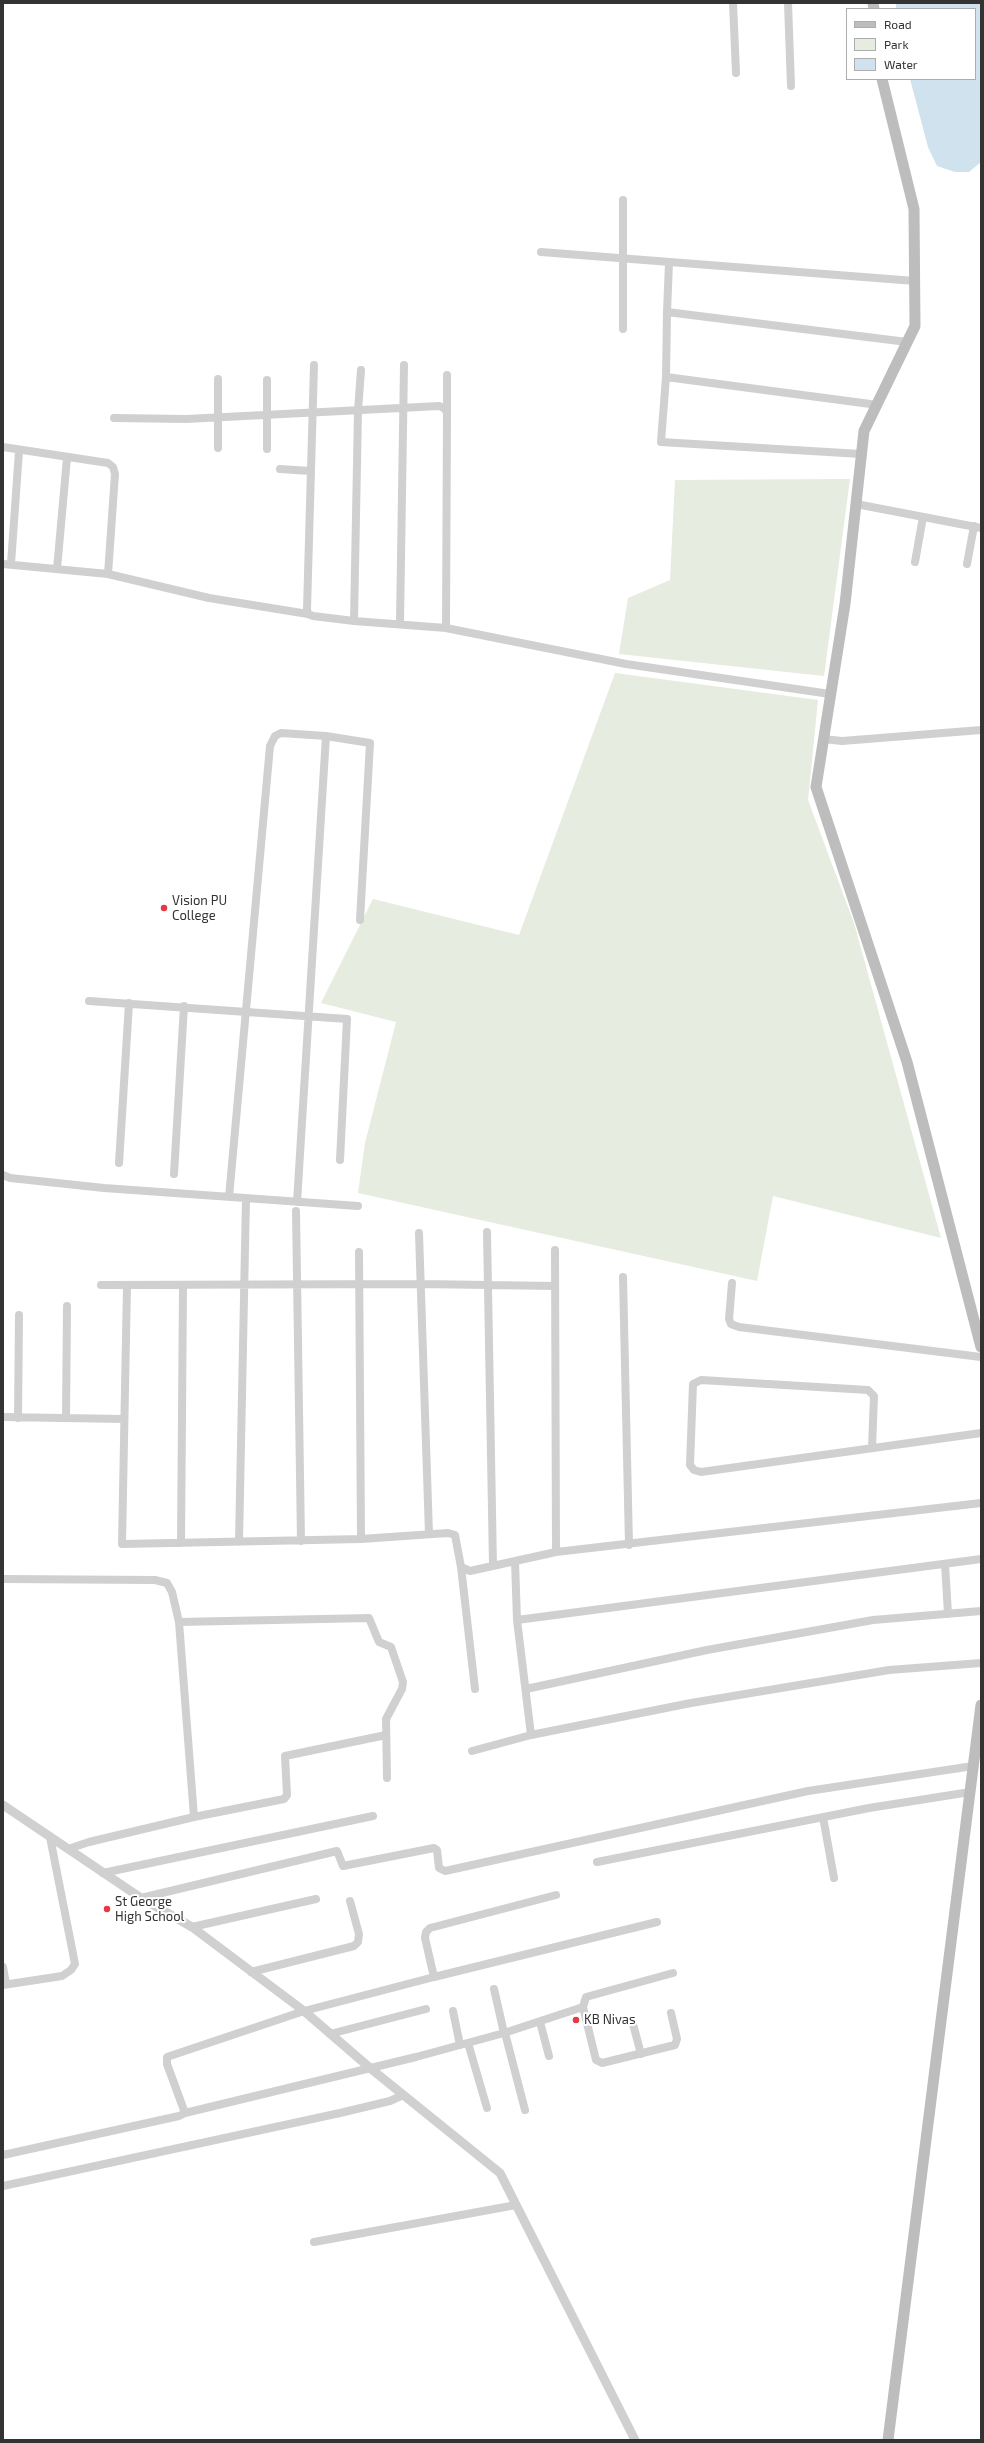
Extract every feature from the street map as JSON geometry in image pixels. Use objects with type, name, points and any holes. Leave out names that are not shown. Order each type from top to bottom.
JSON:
[{"type":"main road","points":[[882,80],[914,209],[915,326],[878,405],[864,431],[844,604],[816,787],[906,1062],[981,1347]]},
{"type":"main road","points":[[888,2440],[981,1705]]},
{"type":"street","points":[[733,3],[736,73]]},
{"type":"street","points":[[788,3],[791,86]]},
{"type":"street","points":[[623,200],[623,329]]},
{"type":"street","points":[[541,252],[779,271],[837,273],[915,281]]},
{"type":"street","points":[[669,262],[666,377],[660,440],[663,444],[861,454]]},
{"type":"street","points":[[667,312],[907,342]]},
{"type":"street","points":[[308,614],[311,412],[314,365]]},
{"type":"street","points":[[400,623],[405,409],[404,366]]},
{"type":"street","points":[[354,621],[358,411],[361,370]]},
{"type":"street","points":[[446,628],[447,375]]},
{"type":"street","points":[[666,377],[878,405]]},
{"type":"street","points":[[218,379],[218,448]]},
{"type":"street","points":[[267,380],[267,449]]},
{"type":"street","points":[[114,418],[218,417],[405,409],[439,406],[447,412]]},
{"type":"street","points":[[3,447],[19,451],[108,463],[113,467],[115,474],[108,574]]},
{"type":"street","points":[[19,451],[7,564],[108,574],[209,598],[313,616],[354,621],[400,623],[446,628],[626,664],[830,694]]},
{"type":"street","points":[[56,569],[67,458]]},
{"type":"street","points":[[280,469],[310,471]]},
{"type":"street","points":[[856,504],[977,527],[967,564]]},
{"type":"street","points":[[915,562],[923,517]]},
{"type":"street","points":[[823,740],[842,741],[981,730]]},
{"type":"street","points":[[230,1197],[270,746],[275,736],[281,733],[326,736],[370,743],[360,920]]},
{"type":"street","points":[[297,1202],[326,736]]},
{"type":"street","points":[[90,1001],[184,1006],[247,1013],[347,1019],[340,1160]]},
{"type":"street","points":[[119,1163],[130,1003]]},
{"type":"street","points":[[174,1174],[184,1006]]},
{"type":"street","points":[[3,1175],[10,1178],[104,1188],[358,1206]]},
{"type":"street","points":[[239,1542],[246,1199]]},
{"type":"street","points":[[296,1211],[295,1285],[301,1541]]},
{"type":"street","points":[[487,1232],[493,1566]]},
{"type":"street","points":[[420,1233],[429,1534]]},
{"type":"street","points":[[555,1250],[556,1552]]},
{"type":"street","points":[[359,1252],[361,1540]]},
{"type":"street","points":[[623,1278],[628,1545]]},
{"type":"street","points":[[732,1283],[729,1319],[731,1324],[739,1327],[981,1357]]},
{"type":"street","points":[[100,1285],[183,1286],[421,1284],[555,1286]]},
{"type":"street","points":[[127,1286],[122,1544],[361,1540],[429,1534],[454,1535],[461,1567],[475,1689]]},
{"type":"street","points":[[181,1543],[183,1286]]},
{"type":"street","points":[[66,1418],[67,1306]]},
{"type":"street","points":[[18,1418],[19,1315]]},
{"type":"street","points":[[872,1448],[874,1396],[868,1390],[701,1380],[693,1384],[690,1465],[694,1470],[701,1472],[981,1433]]},
{"type":"street","points":[[3,1417],[124,1419]]},
{"type":"street","points":[[461,1567],[470,1572],[556,1552],[628,1545],[981,1503]]},
{"type":"street","points":[[517,1620],[981,1559]]},
{"type":"street","points":[[515,1561],[517,1620],[532,1736]]},
{"type":"street","points":[[945,1564],[948,1614]]},
{"type":"street","points":[[3,1579],[155,1580],[167,1583],[172,1592],[179,1622],[194,1817]]},
{"type":"street","points":[[526,1689],[707,1650],[858,1623],[981,1611]]},
{"type":"street","points":[[179,1622],[368,1618],[379,1642],[392,1647],[403,1682],[402,1689],[387,1716],[387,1778]]},
{"type":"street","points":[[472,1751],[532,1736],[691,1703],[889,1670],[981,1663]]},
{"type":"street","points":[[68,1849],[89,1842],[194,1817],[284,1800],[287,1795],[284,1760],[285,1756],[386,1735]]},
{"type":"street","points":[[141,1898],[337,1851],[343,1866],[434,1848],[437,1850],[439,1868],[445,1871],[808,1790],[973,1766]]},
{"type":"street","points":[[597,1862],[823,1817],[970,1792]]},
{"type":"street","points":[[3,1805],[141,1898],[192,1927],[304,2011],[370,2068],[500,2173],[635,2440]]},
{"type":"street","points":[[103,1872],[373,1816]]},
{"type":"street","points":[[823,1817],[834,1878]]},
{"type":"street","points":[[3,1967],[4,1985],[62,1976],[72,1970],[75,1964],[50,1837]]},
{"type":"street","points":[[434,1977],[425,1938],[426,1932],[430,1928],[556,1895]]},
{"type":"street","points":[[192,1927],[316,1899]]},
{"type":"street","points":[[251,1972],[354,1946],[358,1942],[359,1934],[350,1901]]},
{"type":"street","points":[[185,2113],[167,2064],[167,2057],[304,2011],[656,1922]]},
{"type":"street","points":[[672,2013],[677,2039],[674,2045],[602,2063],[596,2060],[583,2007],[586,1997],[673,1973]]},
{"type":"street","points":[[494,1989],[504,2033],[525,2110]]},
{"type":"street","points":[[3,2155],[179,2116],[185,2113],[370,2068],[504,2033],[583,2007]]},
{"type":"street","points":[[330,2034],[426,2009]]},
{"type":"street","points":[[453,2010],[487,2108]]},
{"type":"street","points":[[540,2022],[549,2056]]},
{"type":"street","points":[[633,2024],[641,2054]]},
{"type":"street","points":[[3,2186],[340,2113],[390,2101],[404,2095]]},
{"type":"street","points":[[314,2242],[516,2205]]},
{"type":"green space","points":[[850,479],[824,676],[619,654],[628,598],[670,580],[675,480]]},
{"type":"green space","points":[[615,673],[818,700],[808,800],[854,923],[941,1238],[773,1196],[757,1281],[358,1193],[365,1143],[396,1022],[321,1003],[373,899],[519,935]]},
{"type":"water","points":[[896,3],[981,3],[981,162],[969,172],[955,172],[937,166],[928,147],[910,80],[976,80],[976,8],[896,8]]},
{"type":"place","name":"Vision PU College","points":[[164,908]]},
{"type":"place","name":"St George High School","points":[[107,1909]]},
{"type":"place","name":"KB Nivas","points":[[576,2020]]}]
